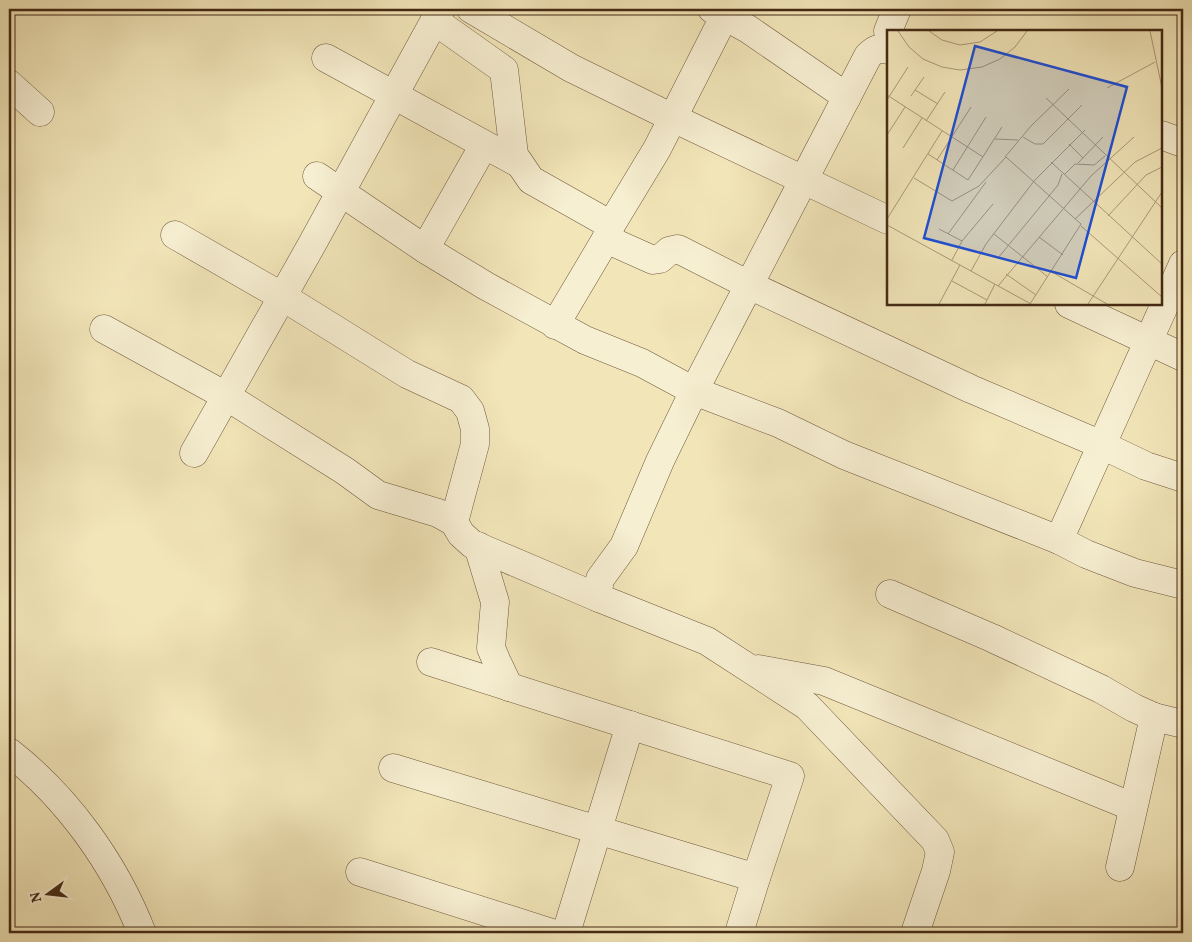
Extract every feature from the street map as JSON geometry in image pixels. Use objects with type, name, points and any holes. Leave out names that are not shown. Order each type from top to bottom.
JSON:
[{"type":"street","points":[[471,9],[571,68],[887,220]]},
{"type":"street","points":[[890,30],[897,9]]},
{"type":"street","points":[[555,325],[656,149],[722,11],[847,97]]},
{"type":"street","points":[[194,453],[438,15],[504,70],[514,155],[531,180],[653,260],[660,259],[668,250],[678,249],[749,285],[971,388],[1146,466],[1183,478]]},
{"type":"street","points":[[599,598],[600,579],[624,546],[660,461],[694,391],[868,56],[887,40]]},
{"type":"street","points":[[326,58],[520,164]]},
{"type":"street","points":[[9,84],[40,112]]},
{"type":"street","points":[[1162,135],[1183,143]]},
{"type":"street","points":[[425,249],[484,145]]},
{"type":"street","points":[[317,176],[425,249],[486,286],[585,340],[642,364],[694,391],[778,423],[844,455],[1059,540],[1086,554],[1135,573],[1183,585]]},
{"type":"street","points":[[175,235],[282,297],[406,374],[461,399],[470,411],[475,429],[475,444],[454,522]]},
{"type":"street","points":[[1059,540],[1183,264]]},
{"type":"street","points":[[1071,305],[1183,357]]},
{"type":"street","points":[[104,329],[226,396],[345,471],[378,496],[438,513],[454,522],[461,534],[472,544],[707,641],[807,706],[935,840],[940,852],[936,871],[915,933]]},
{"type":"street","points":[[478,546],[495,602],[492,648],[496,662],[509,687]]},
{"type":"street","points":[[890,594],[1101,689],[1154,717],[1183,724]]},
{"type":"street","points":[[431,662],[790,776],[740,933]]},
{"type":"street","points":[[748,667],[824,681],[1133,807]]},
{"type":"street","points":[[1120,867],[1154,717]]},
{"type":"street","points":[[566,933],[630,725]]},
{"type":"street","points":[[9,752],[53,793],[87,834],[119,884],[142,933]]},
{"type":"street","points":[[393,768],[756,878]]},
{"type":"street","points":[[360,872],[552,933]]}]
